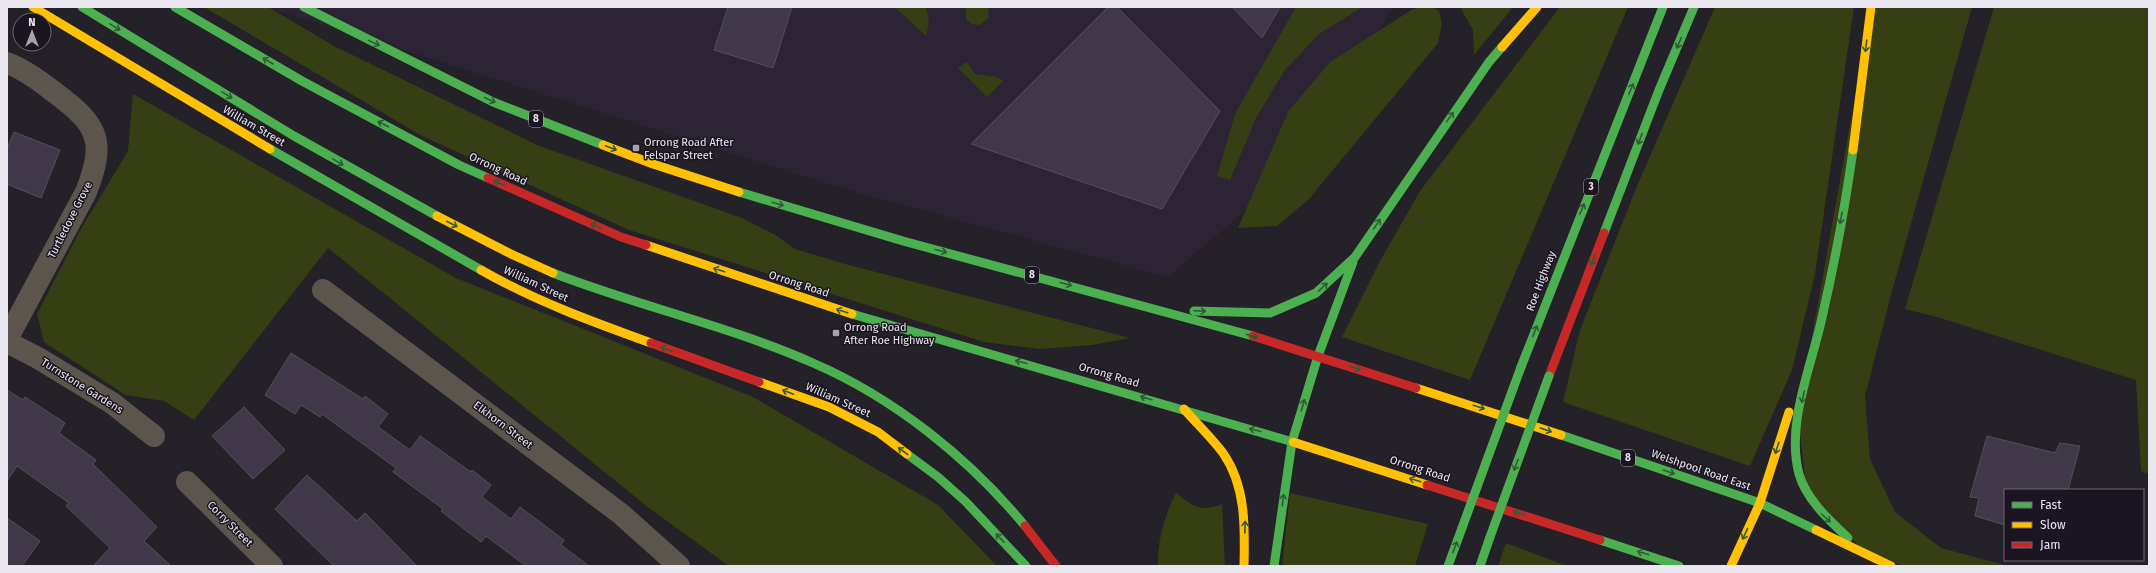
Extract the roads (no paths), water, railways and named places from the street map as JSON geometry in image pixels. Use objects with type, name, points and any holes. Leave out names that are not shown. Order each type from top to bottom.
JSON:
[{"type":"main road","name":"William Street","points":[[34,7],[205,112],[503,283],[575,316],[829,407],[878,432],[938,477],[966,502],[1026,566]]},
{"type":"main road","name":"William Street","points":[[82,7],[378,186],[514,256],[588,286],[788,353],[839,376],[887,403],[920,426],[951,451],[1012,510],[1056,566]]},
{"type":"main road","name":"Orrong Road","points":[[175,7],[302,81],[459,165],[621,237],[885,325],[1184,409],[1452,492],[1679,566]]},
{"type":"main road","name":"8","points":[[304,7],[493,102],[653,164],[741,193],[903,241],[1161,310],[1318,356]]},
{"type":"main road","points":[[1161,310],[1270,313],[1294,304],[1316,293],[1355,257],[1488,62],[1537,7]]},
{"type":"main road","name":"Roe Highway","points":[[1448,566],[1521,367],[1663,7]]},
{"type":"main road","points":[[1480,566],[1549,376],[1659,90],[1694,7]]},
{"type":"main road","points":[[1866,554],[1821,513],[1797,468],[1795,442],[1798,415],[1825,305],[1849,179],[1871,7]]},
{"type":"main road","points":[[1274,566],[1292,442],[1318,356],[1355,257]]},
{"type":"main road","points":[[1730,566],[1760,503],[1825,305]]},
{"type":"main road","name":"Welshpool Road East","points":[[1318,356],[1496,413],[1760,503],[1891,566]]},
{"type":"main road","points":[[1184,409],[1227,460],[1238,481],[1245,513],[1244,566]]},
{"type":"street","name":"Turtledove Grove","points":[[7,63],[15,66],[45,85],[80,112],[92,128],[97,149],[95,171],[86,192],[7,339]]},
{"type":"street","name":"Elkhorn Street","points":[[323,290],[621,514],[679,566]]},
{"type":"street","name":"Turnstone Gardens","points":[[7,342],[38,358],[112,403],[154,436]]},
{"type":"street","name":"Corry Street","points":[[187,482],[272,566]]},
{"type":"place","name":"Orrong Road After Felspar Street","points":[[636,148]]},
{"type":"place","name":"Orrong Road After Roe Highway","points":[[836,333]]}]
